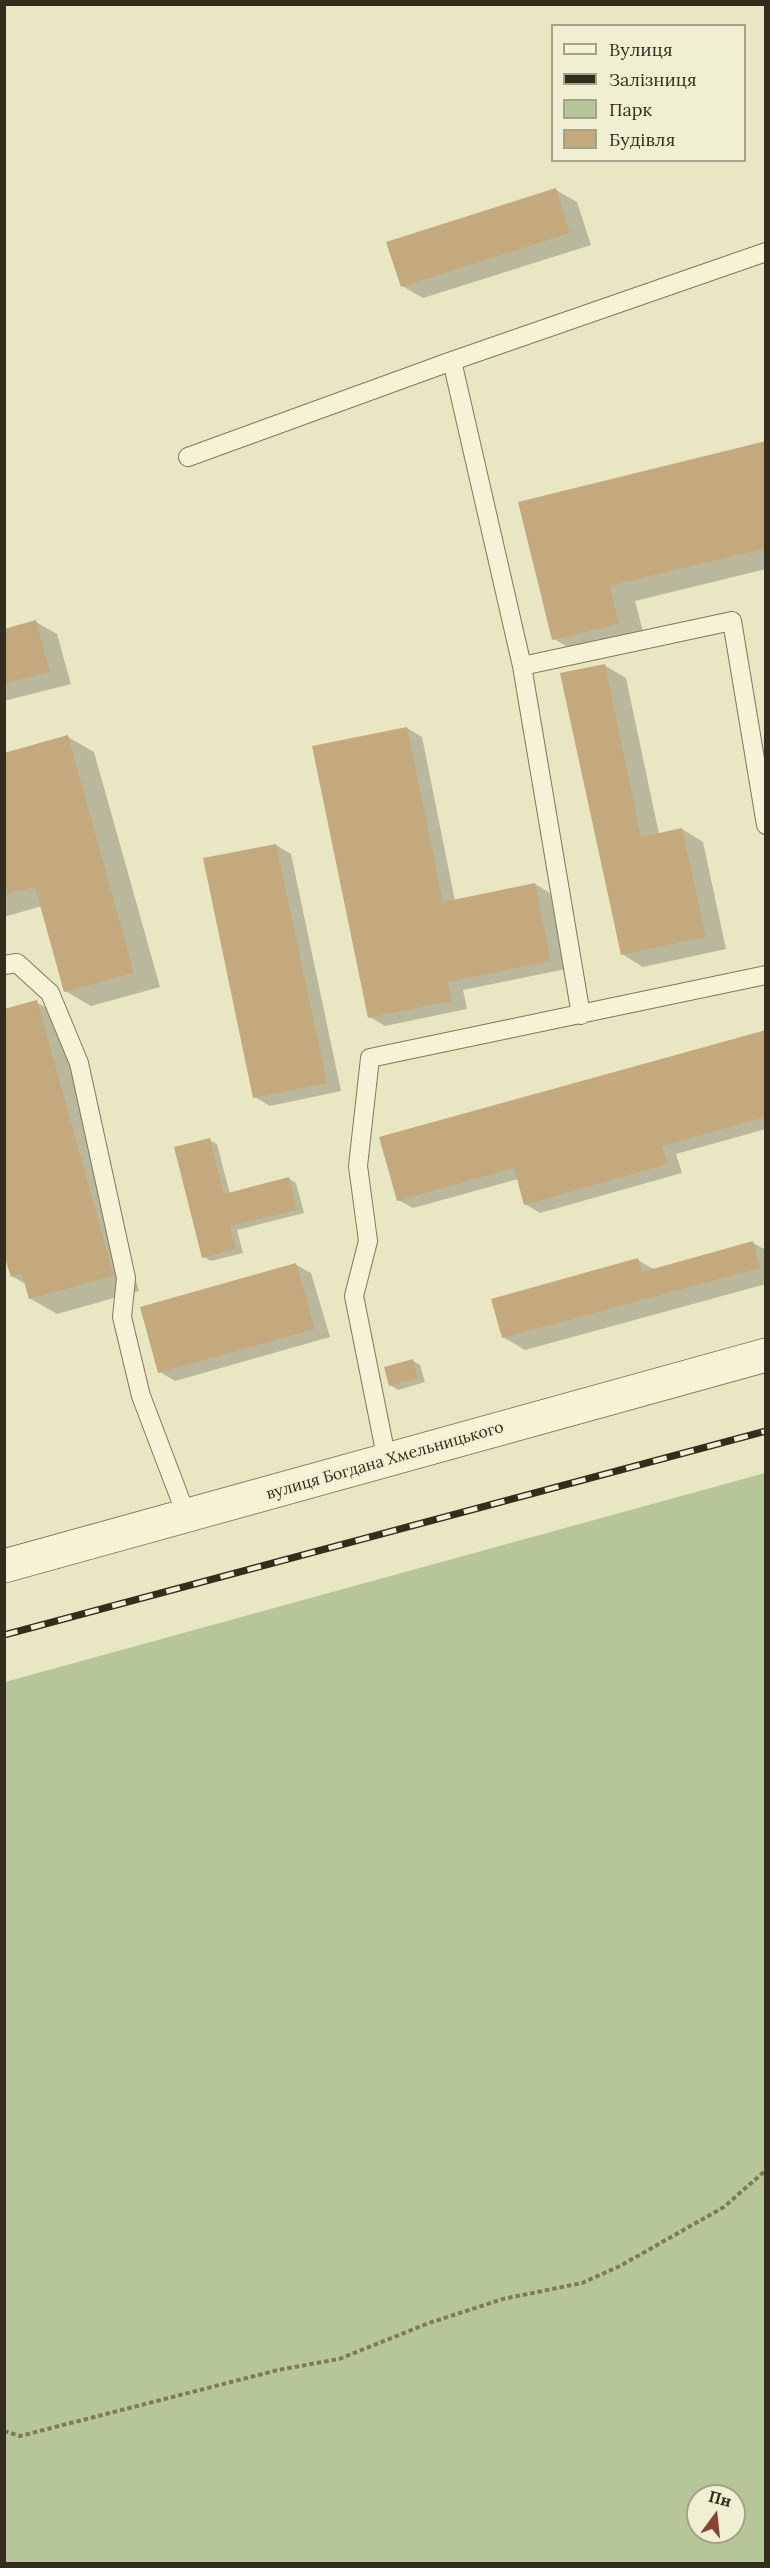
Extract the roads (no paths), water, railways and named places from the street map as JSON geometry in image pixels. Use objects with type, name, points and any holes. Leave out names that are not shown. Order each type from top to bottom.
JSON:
[{"type":"street","name":"вулиця Богдана Хмельницького","points":[[4,1566],[765,1355]]},
{"type":"lane","points":[[188,457],[452,361],[765,252]]},
{"type":"lane","points":[[452,361],[522,666],[581,1015]]},
{"type":"lane","points":[[522,666],[732,621],[765,825]]},
{"type":"lane","points":[[4,965],[17,963],[50,993],[79,1063],[126,1278],[122,1317],[138,1385],[187,1517]]},
{"type":"lane","points":[[387,1461],[354,1296],[368,1241],[358,1166],[370,1058],[765,975]]},
{"type":"railway","points":[[4,1635],[766,1431]]}]
